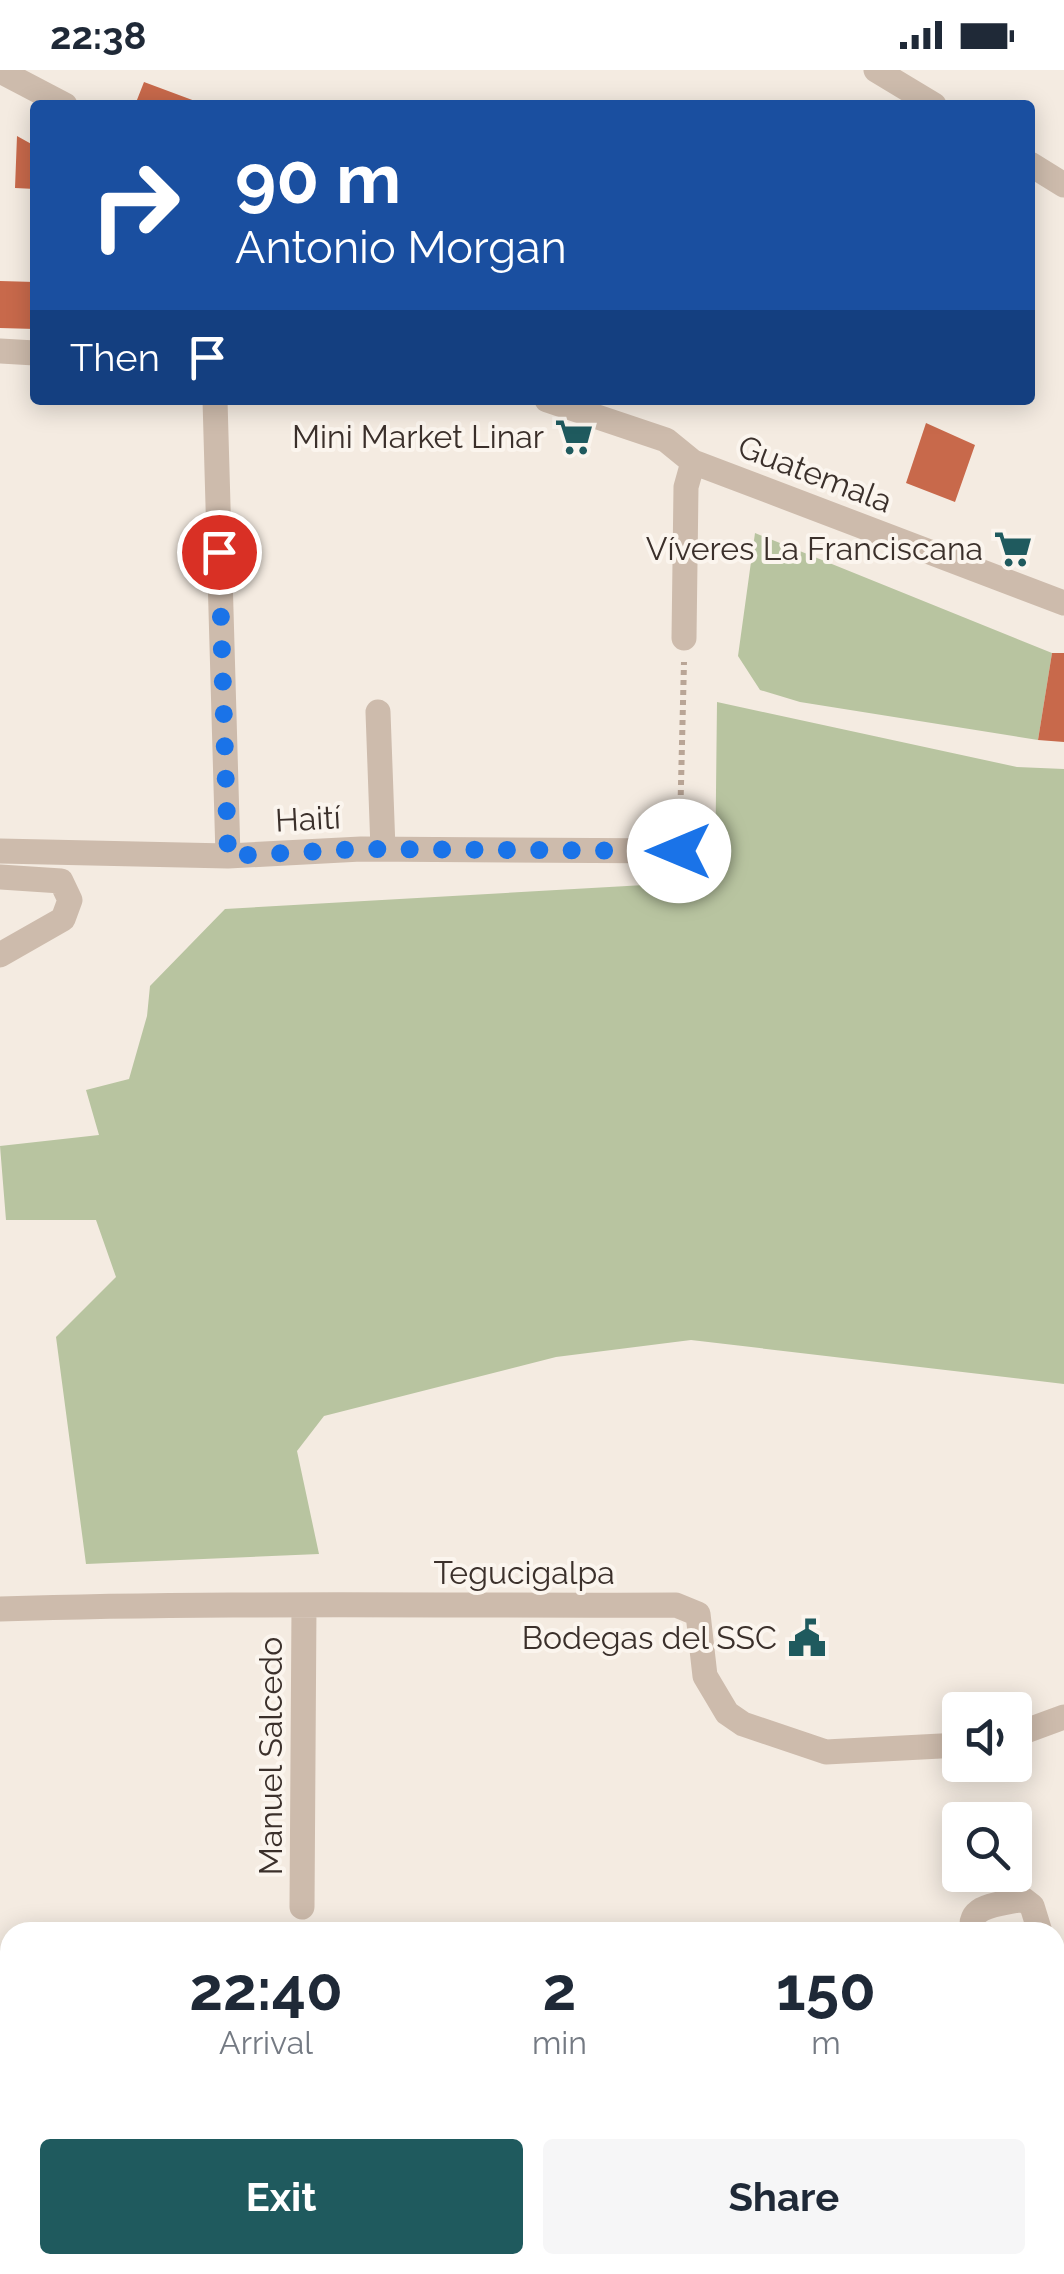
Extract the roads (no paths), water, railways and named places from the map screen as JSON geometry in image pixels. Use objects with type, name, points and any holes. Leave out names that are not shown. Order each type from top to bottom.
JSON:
[{"type":"street","points":[[876,70],[926,100]]},
{"type":"street","points":[[0,71],[55,100]]},
{"type":"street","points":[[1035,167],[1064,184]]},
{"type":"street","points":[[0,352],[30,353]]},
{"type":"street","points":[[215,405],[228,856]]},
{"type":"street","name":"Guatemala","points":[[562,405],[666,440],[693,462],[1064,604]]},
{"type":"street","points":[[684,646],[686,486],[693,462]]},
{"type":"street","points":[[378,712],[383,849]]},
{"type":"street","name":"Haití","points":[[0,851],[228,856],[383,849],[679,851]]},
{"type":"street","points":[[0,877],[62,881],[70,900],[63,918],[0,955]]},
{"type":"street","name":"Tegucigalpa","points":[[0,1608],[214,1603],[688,1607],[701,1620],[705,1676],[727,1712],[743,1724],[826,1752],[942,1746]]},
{"type":"street","name":"Manuel Salcedo","points":[[302,1906],[304,1606]]},
{"type":"street","points":[[1032,1729],[1064,1717]]},
{"type":"street","points":[[971,1922],[980,1910],[1023,1900],[1032,1906],[1037,1922]]},
{"type":"place","name":"Mini Market Linar","points":[[574,437]]},
{"type":"place","name":"Víveres La Franciscana","points":[[1013,549]]},
{"type":"place","name":"Bodegas del SSC","points":[[807,1638]]}]
